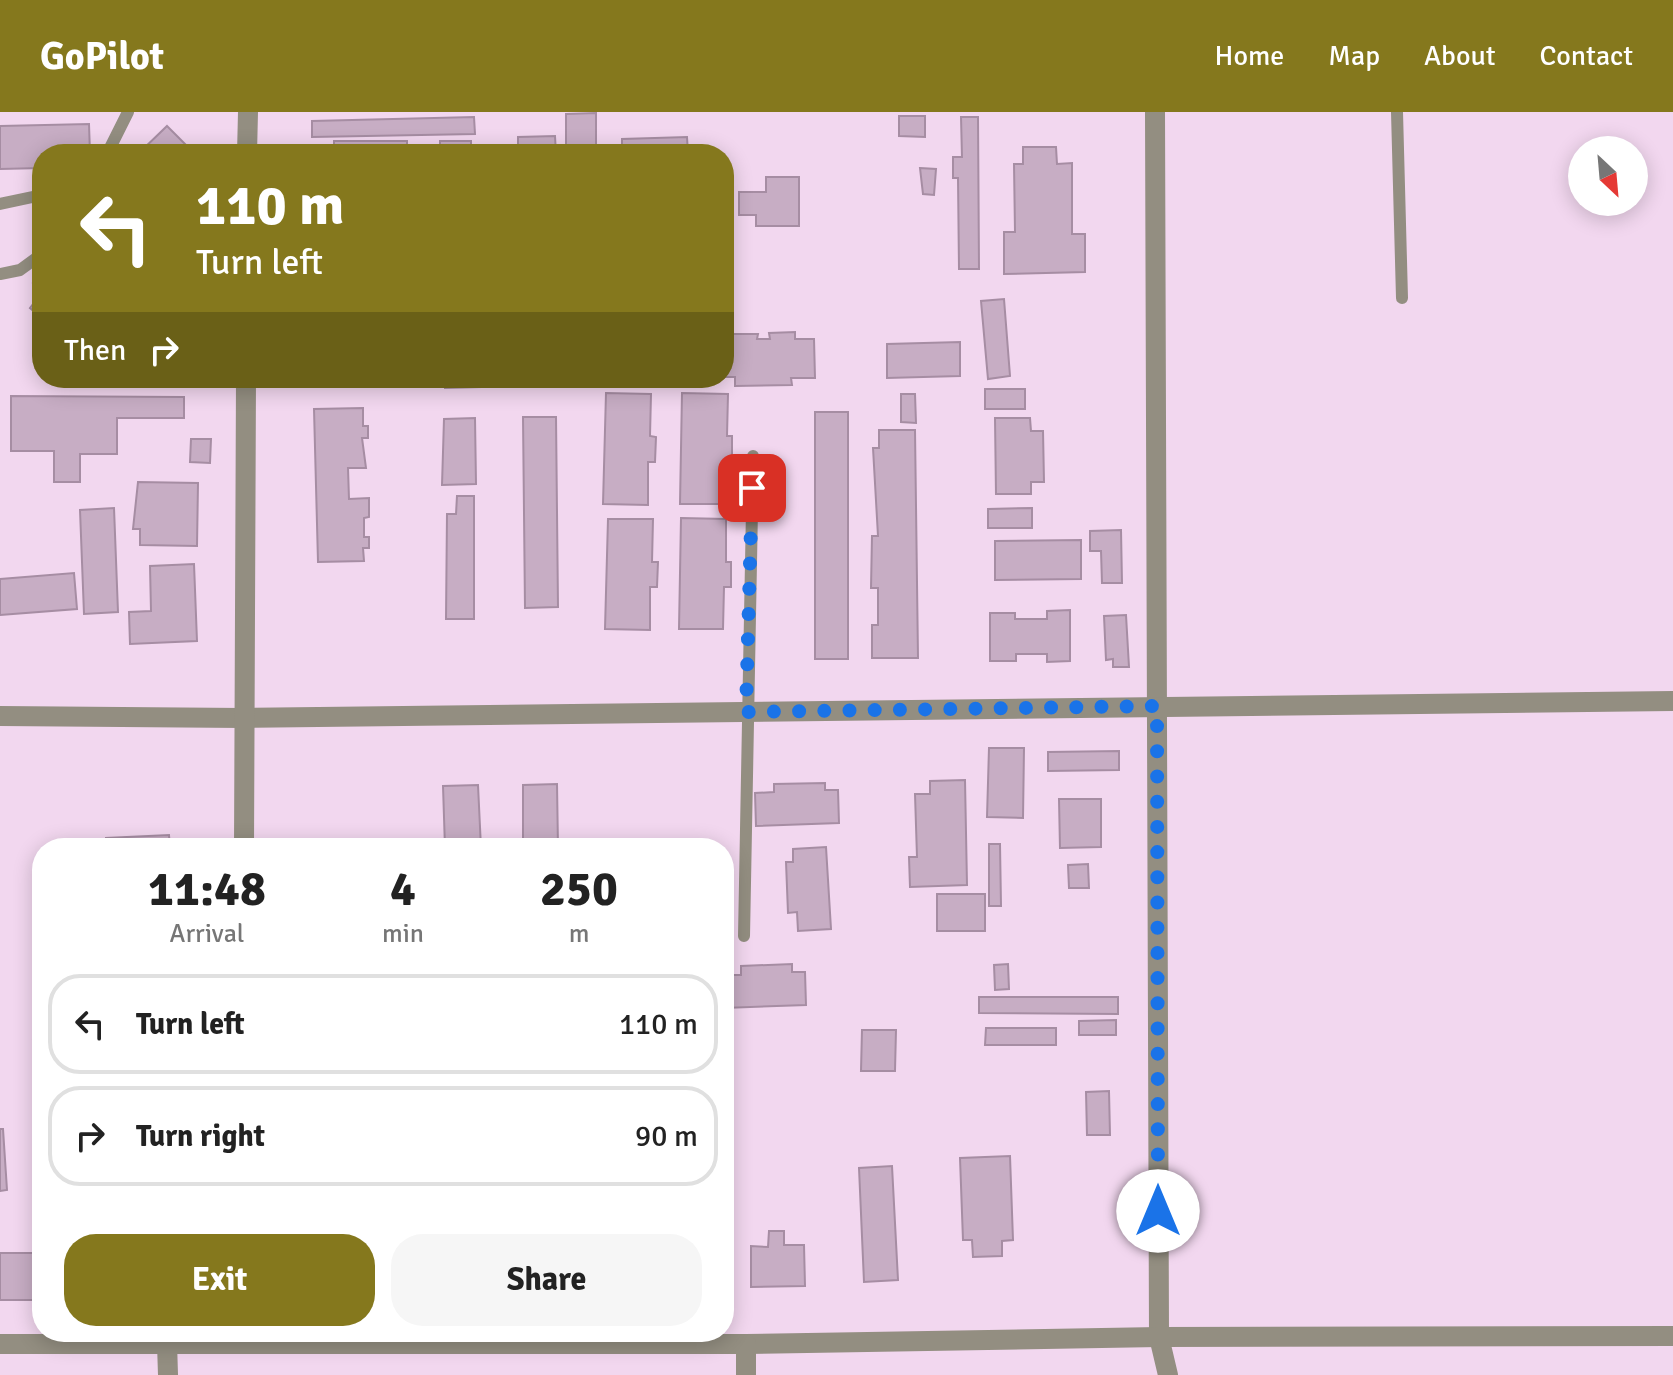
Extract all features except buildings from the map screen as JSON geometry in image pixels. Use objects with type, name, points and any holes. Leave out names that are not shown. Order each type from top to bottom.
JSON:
[{"type":"street","points":[[247,144],[248,112]]},
{"type":"street","points":[[1155,112],[1159,1337],[1168,1375]]},
{"type":"street","points":[[244,838],[246,388]]},
{"type":"street","points":[[0,716],[243,718],[1673,701]]},
{"type":"street","points":[[603,1342],[746,1344],[1159,1337],[1673,1336]]},
{"type":"street","points":[[0,1344],[180,1342]]},
{"type":"street","points":[[167,1343],[168,1375]]},
{"type":"street","points":[[746,1344],[746,1375]]},
{"type":"lane","points":[[112,144],[128,112]]},
{"type":"lane","points":[[1397,112],[1402,298]]},
{"type":"lane","points":[[0,204],[32,197]]},
{"type":"lane","points":[[0,274],[20,270],[32,261]]},
{"type":"lane","points":[[744,936],[753,456]]},
{"type":"route","points":[[752,488],[746,712],[1157,706],[1158,1211]]}]
